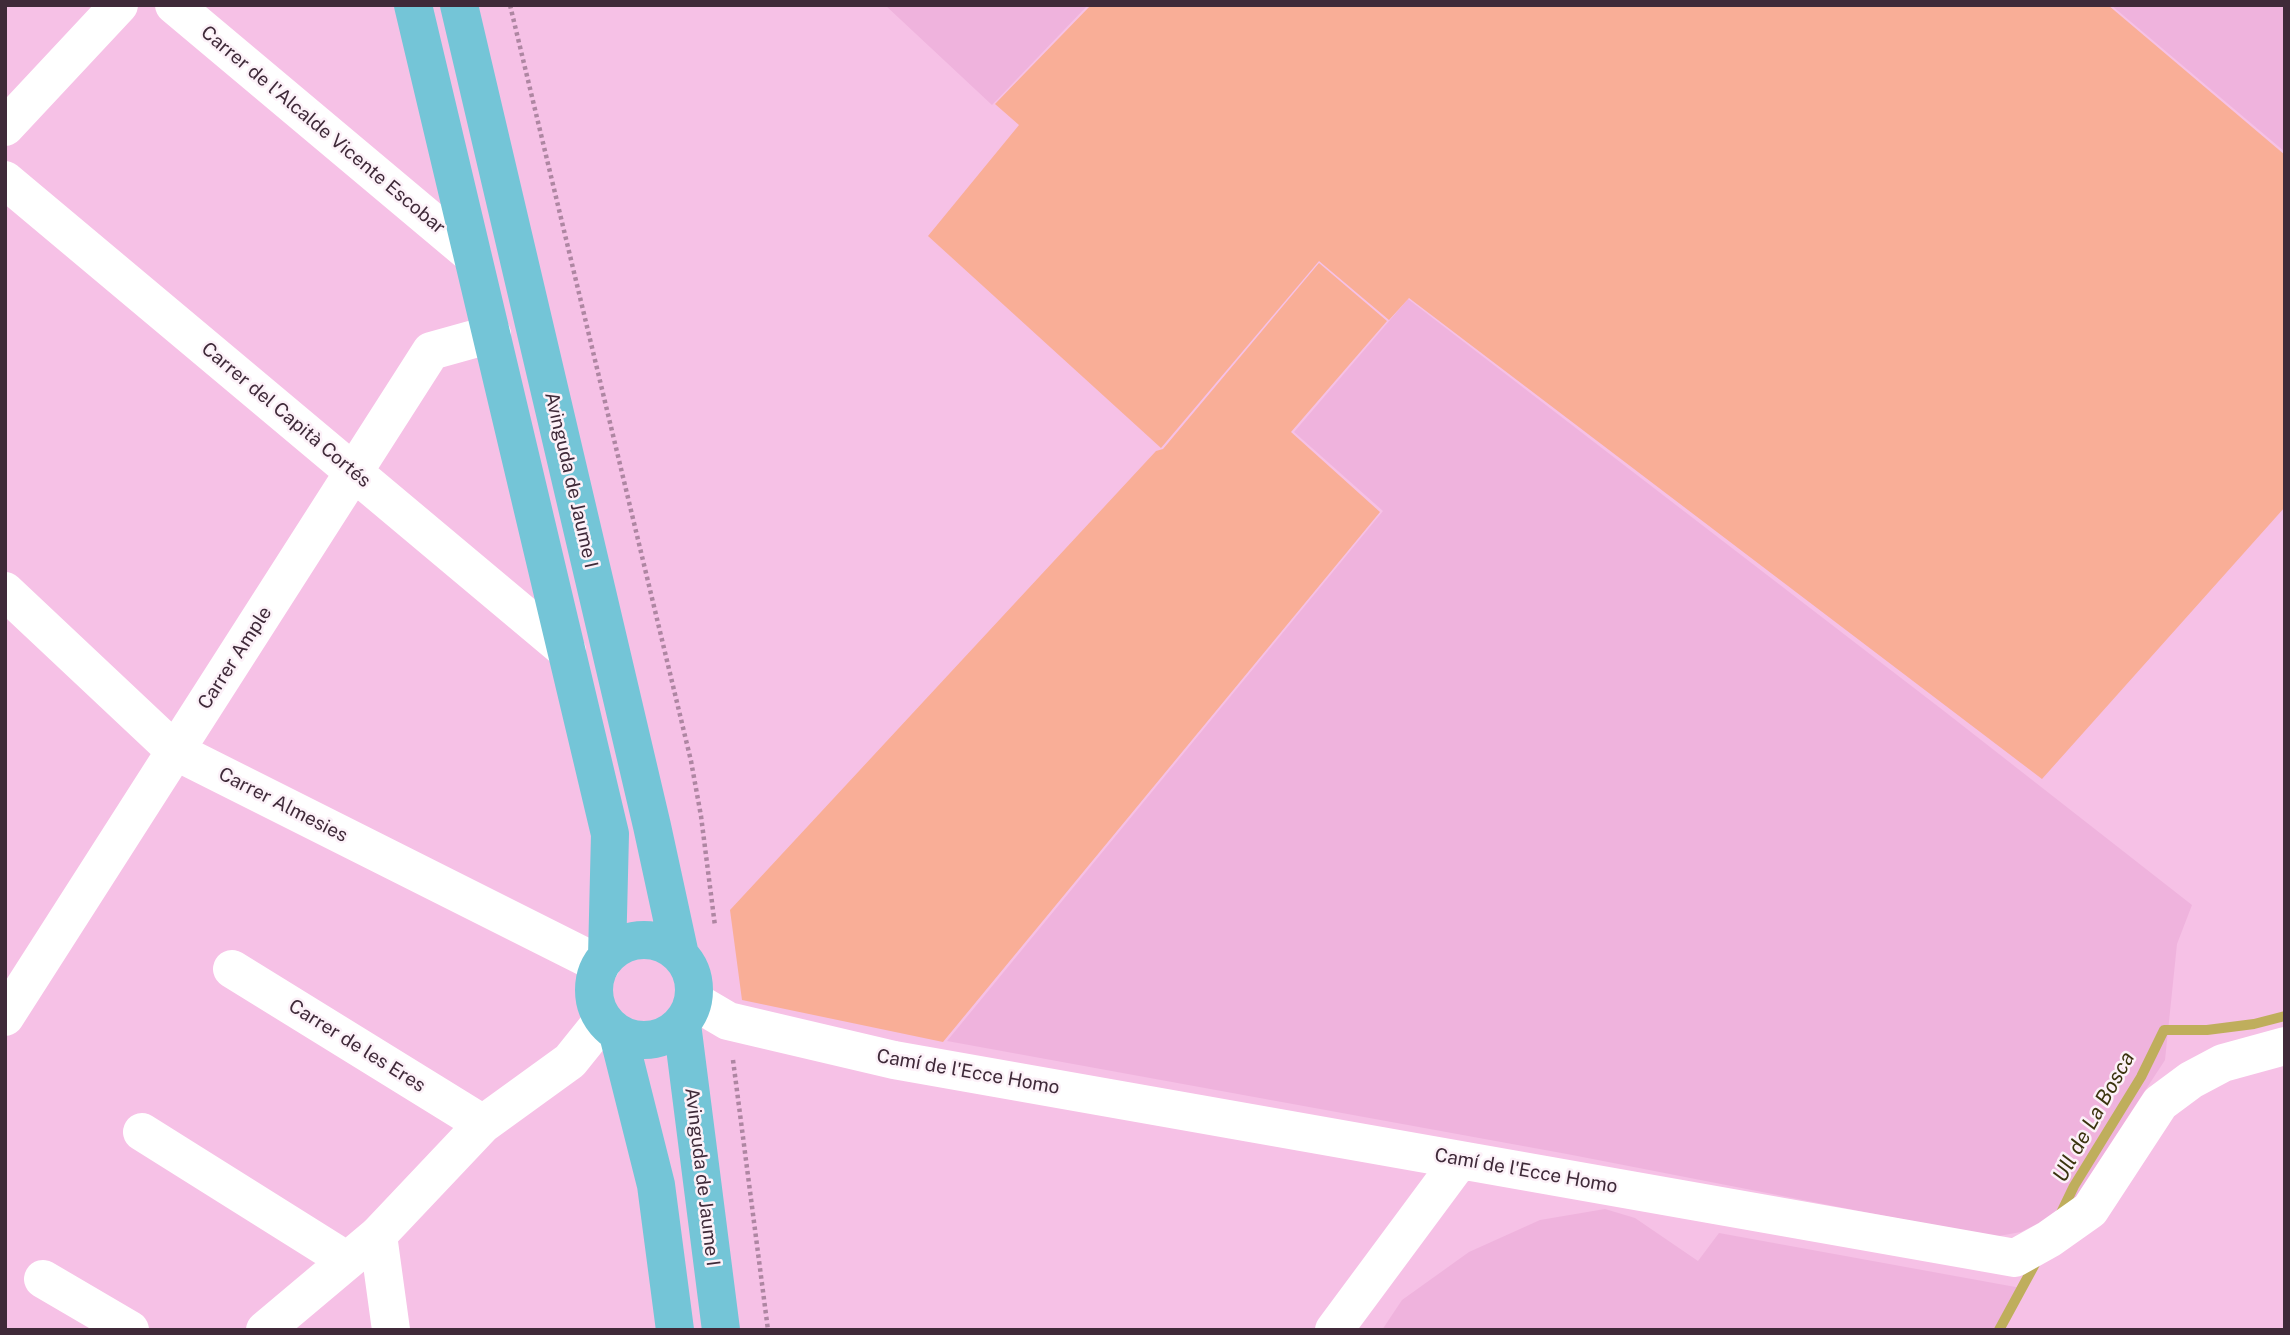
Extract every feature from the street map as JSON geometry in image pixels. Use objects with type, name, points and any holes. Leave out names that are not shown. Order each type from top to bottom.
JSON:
[{"type":"main road","points":[[413,5],[610,835],[604,960]]},
{"type":"main road","name":"Avinguda de Jaume I","points":[[459,5],[652,825],[680,955]]},
{"type":"main road","points":[[610,1027],[638,1040],[659,1039],[672,1033],[688,1012],[695,985],[690,968],[680,955],[667,945],[643,940],[620,946],[604,960],[595,978],[593,993],[596,1007],[610,1027],[656,1185],[676,1330]]},
{"type":"main road","name":"Avinguda de Jaume I","points":[[688,1012],[722,1330]]},
{"type":"street","points":[[5,127],[119,5]]},
{"type":"street","name":"Carrer de l'Alcalde Vicente Escobar","points":[[174,5],[472,255]]},
{"type":"street","name":"Carrer del Capità Cortés","points":[[5,180],[567,651]]},
{"type":"street","name":"Carrer Ample","points":[[5,1017],[431,351],[492,334]]},
{"type":"street","name":"Carrer Almesies","points":[[5,591],[175,751],[604,960]]},
{"type":"street","name":"Carrer de les Eres","points":[[232,969],[482,1124]]},
{"type":"street","name":"Camí de l'Ecce Homo","points":[[688,1012],[894,1060],[2015,1258],[2049,1239],[2090,1210],[2160,1103],[2191,1080],[2222,1063],[2285,1046]]},
{"type":"street","points":[[265,1330],[378,1235],[482,1124],[569,1061],[610,1027]]},
{"type":"street","points":[[142,1132],[346,1260]]},
{"type":"street","points":[[1334,1330],[1460,1160]]},
{"type":"street","points":[[378,1235],[391,1330]]},
{"type":"street","points":[[43,1279],[130,1330]]},
{"type":"shaded area","points":[[885,5],[1088,5],[992,105]]},
{"type":"shaded area","points":[[1091,5],[2108,5],[2285,155],[2285,507],[2042,779],[1409,298],[1389,320],[1319,261],[1161,448],[928,236],[1019,125],[995,104]]},
{"type":"shaded area","points":[[2111,5],[2285,5],[2285,152]]},
{"type":"shaded area","points":[[1319,263],[1387,321],[1291,432],[1380,512],[943,1042],[742,1000],[730,910],[1156,451],[1163,449]]},
{"type":"shaded area","points":[[1408,299],[2192,905],[2177,944],[2165,1060],[2076,1197],[2057,1214],[2021,1232],[1993,1237],[1567,1154],[947,1041],[1383,511],[1294,432]]},
{"type":"shaded area","points":[[1605,1209],[1635,1218],[1698,1261],[1719,1233],[2021,1288],[1998,1330],[1382,1330],[1402,1300],[1469,1252],[1540,1220]]},
{"type":"waterway","name":"Ull de La Bosca","points":[[2061,1213],[2074,1186],[2141,1077],[2164,1030],[2207,1030],[2254,1024],[2285,1016]]},
{"type":"waterway","name":"Ull de La Bosca","points":[[1999,1330],[2036,1262]]}]
